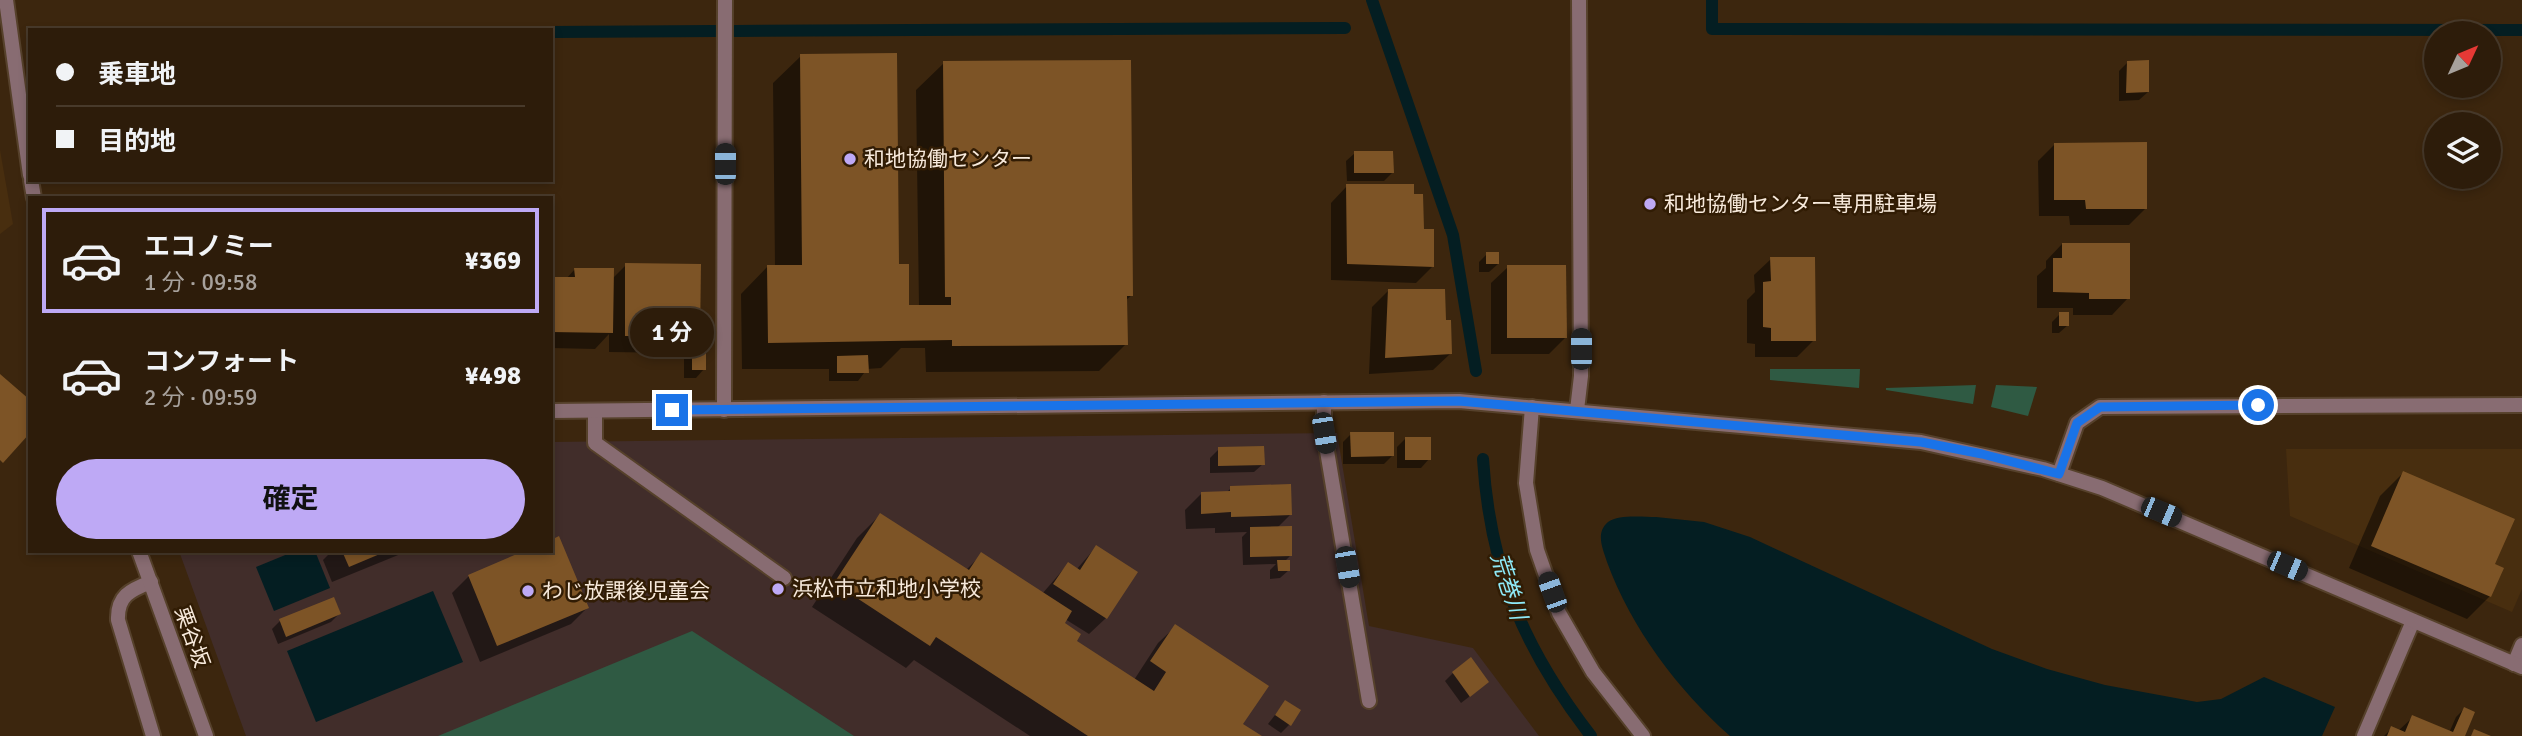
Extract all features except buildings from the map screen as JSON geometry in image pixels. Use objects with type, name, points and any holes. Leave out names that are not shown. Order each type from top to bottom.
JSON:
[{"type":"street","points":[[6,0],[28,163]]},
{"type":"street","points":[[724,410],[725,0]]},
{"type":"street","points":[[1577,410],[1581,376],[1579,0]]},
{"type":"street","points":[[553,411],[1459,401],[1921,442],[2059,474],[2161,512],[2518,666],[2522,645]]},
{"type":"street","points":[[1324,402],[1324,433],[1369,701]]},
{"type":"street","points":[[2059,474],[2077,423],[2100,407],[2522,405]]},
{"type":"street","points":[[1532,407],[1526,483],[1537,550],[1566,625],[1593,672],[1643,736]]},
{"type":"street","points":[[595,411],[595,443],[784,578]]},
{"type":"street","name":"栗谷坂","points":[[140,553],[206,736]]},
{"type":"street","points":[[151,582],[124,596],[117,607],[118,620],[153,736]]},
{"type":"street","points":[[2364,736],[2413,621]]},
{"type":"shaded area","points":[[0,150],[13,224],[0,234]]},
{"type":"shaded area","name":"浜松市立和地小学校","points":[[1337,433],[1369,626],[1473,648],[1539,736],[246,736],[180,553],[553,553],[553,442]]},
{"type":"shaded area","points":[[2286,449],[2522,449],[2522,589],[2512,612],[2290,516]]},
{"type":"green space","points":[[1770,369],[1860,369],[1859,388],[1770,380]]},
{"type":"green space","points":[[1976,385],[1973,404],[1886,390],[1886,388]]},
{"type":"green space","points":[[1996,385],[2037,387],[2028,416],[1991,407]]},
{"type":"green space","points":[[692,631],[854,736],[438,736]]},
{"type":"water","points":[[1625,517],[1704,522],[1750,537],[1992,649],[2047,669],[2105,685],[2197,702],[2221,699],[2264,677],[2335,707],[2322,736],[1730,736],[1692,699],[1658,656],[1629,611],[1607,562],[1601,536],[1608,522]]},
{"type":"water","points":[[290,553],[316,553],[330,588],[274,611],[256,567]]},
{"type":"water","points":[[433,591],[463,662],[316,722],[287,651]]},
{"type":"waterway","points":[[1372,0],[1453,235],[1476,371]]},
{"type":"waterway","points":[[1712,0],[1712,29],[2522,30]]},
{"type":"waterway","points":[[735,31],[1345,28]]},
{"type":"waterway","points":[[553,32],[716,31]]},
{"type":"waterway","name":"荒巻川","points":[[1483,459],[1493,537],[1514,606],[1547,672],[1591,736]]},
{"type":"place","name":"和地協働センター","points":[[850,159]]},
{"type":"place","name":"和地協働センター専用駐車場","points":[[1650,204]]},
{"type":"place","name":"浜松市立和地小学校","points":[[778,589]]},
{"type":"place","name":"わじ放課後児童会","points":[[528,591]]},
{"type":"route","points":[[672,410],[1459,401],[1921,442],[2059,474],[2077,423],[2100,407],[2114,404],[2258,405]]}]
